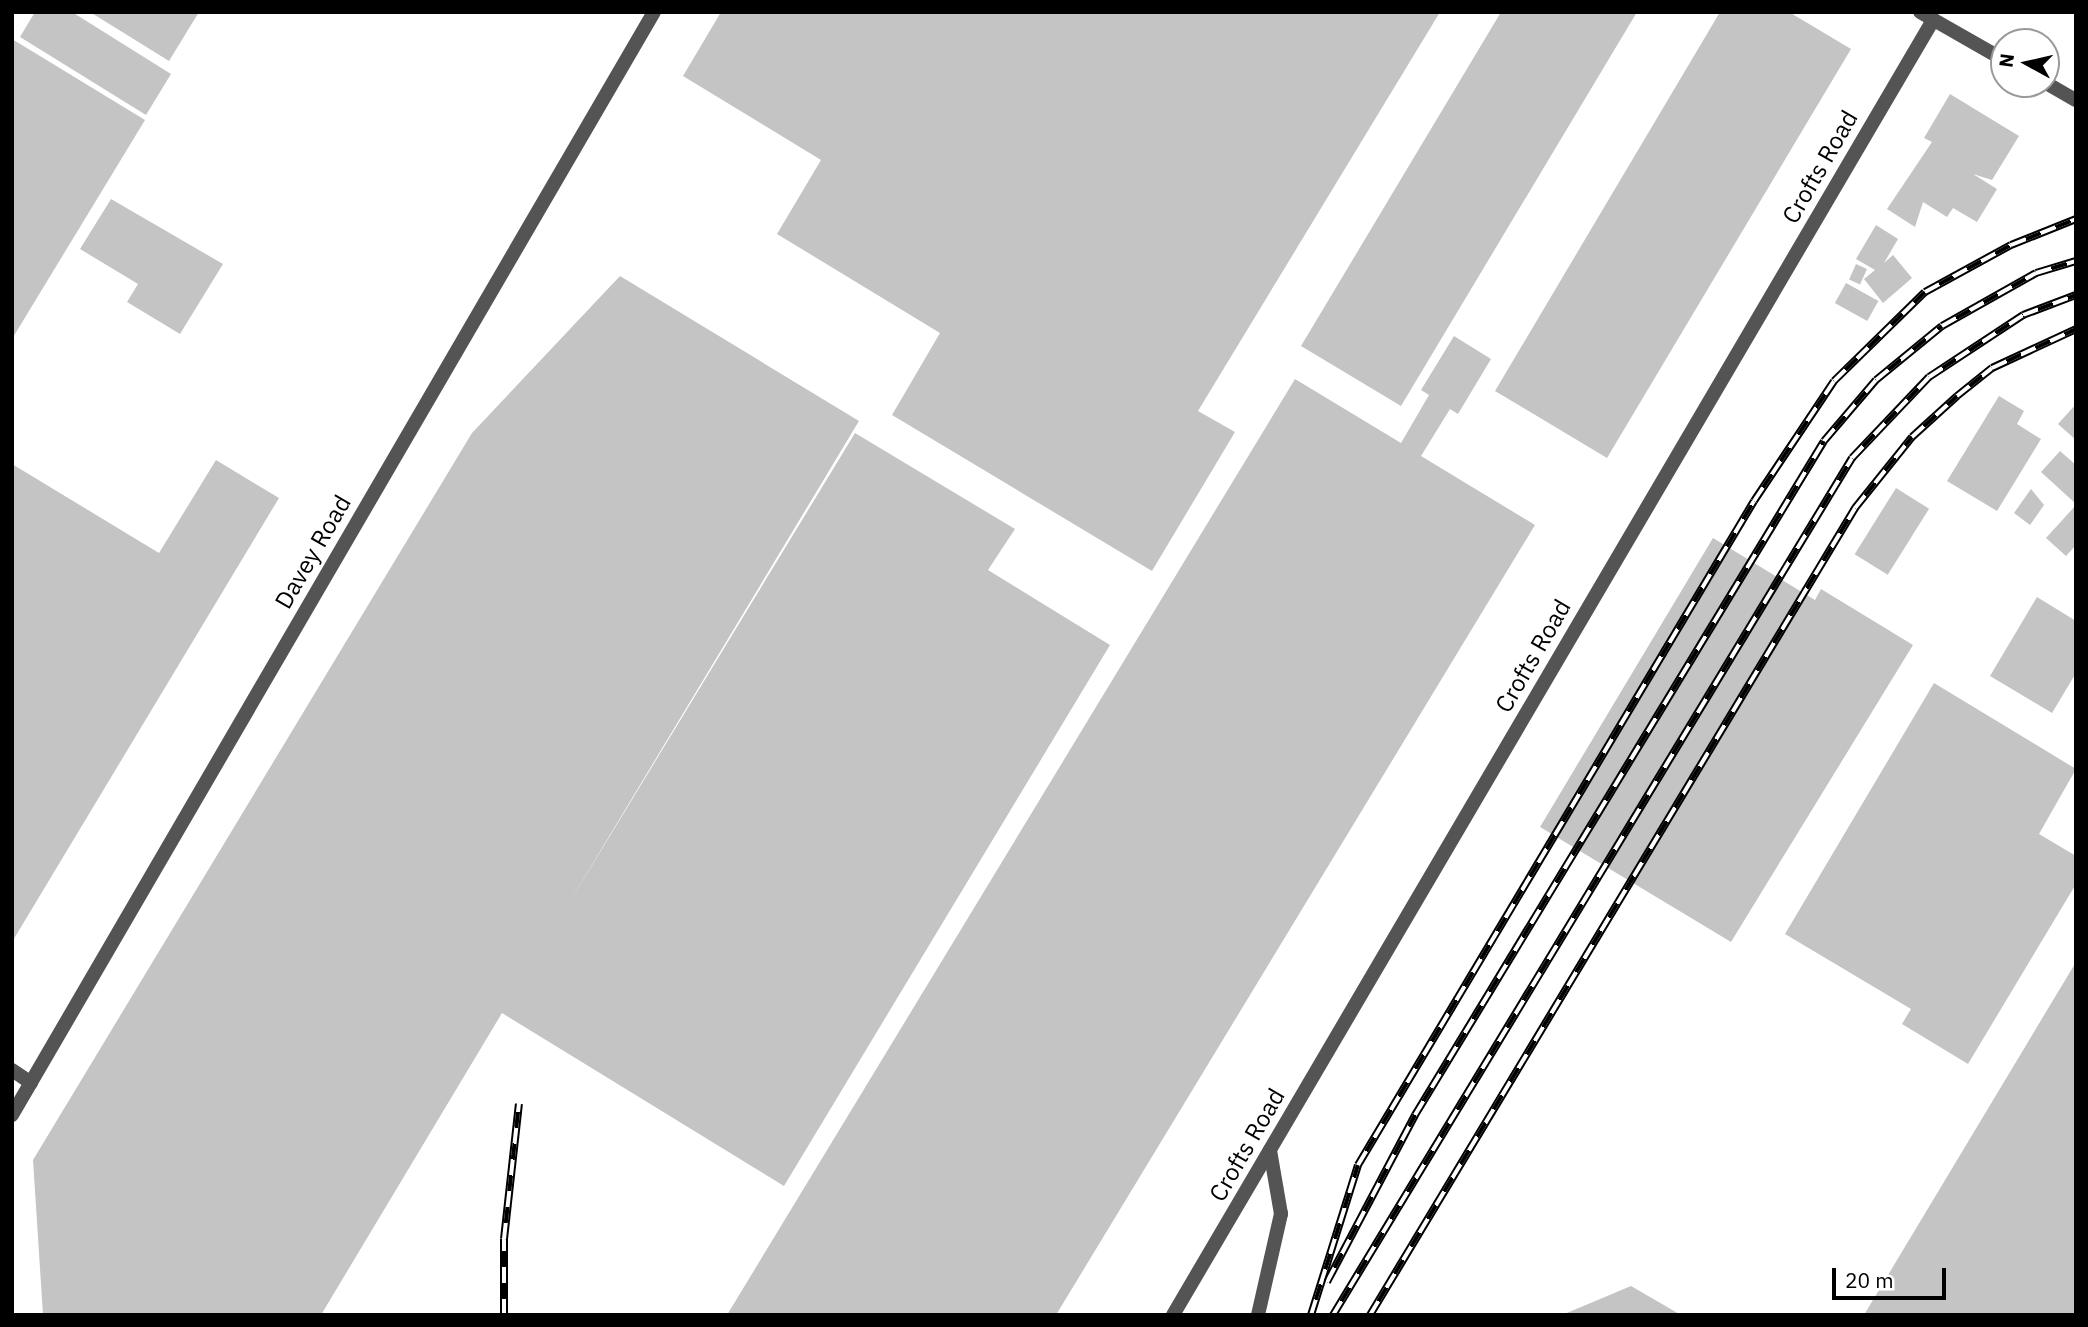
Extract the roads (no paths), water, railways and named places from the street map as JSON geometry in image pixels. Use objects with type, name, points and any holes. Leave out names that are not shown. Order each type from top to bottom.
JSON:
[{"type":"street","name":"Davey Road","points":[[12,1115],[654,12]]},
{"type":"street","points":[[1926,16],[1990,52]]},
{"type":"street","name":"Crofts Road","points":[[1173,1315],[1926,16]]},
{"type":"street","points":[[2060,91],[2076,100]]},
{"type":"street","points":[[12,1070],[31,1083]]},
{"type":"street","points":[[1258,1315],[1281,1214],[1270,1150]]},
{"type":"railway","points":[[1311,1315],[1358,1165],[1754,501],[1834,381],[1925,292],[2011,245],[2076,219]]},
{"type":"railway","points":[[1327,1282],[1415,1115],[1824,441],[1876,380],[1942,326],[2036,273],[2076,261]]},
{"type":"railway","points":[[1333,1315],[1852,458],[1929,377],[2023,315],[2076,295]]},
{"type":"railway","points":[[1370,1315],[1855,508],[1912,437],[1957,396],[1992,368],[2076,329]]},
{"type":"railway","points":[[504,1315],[504,1239],[519,1104]]}]
